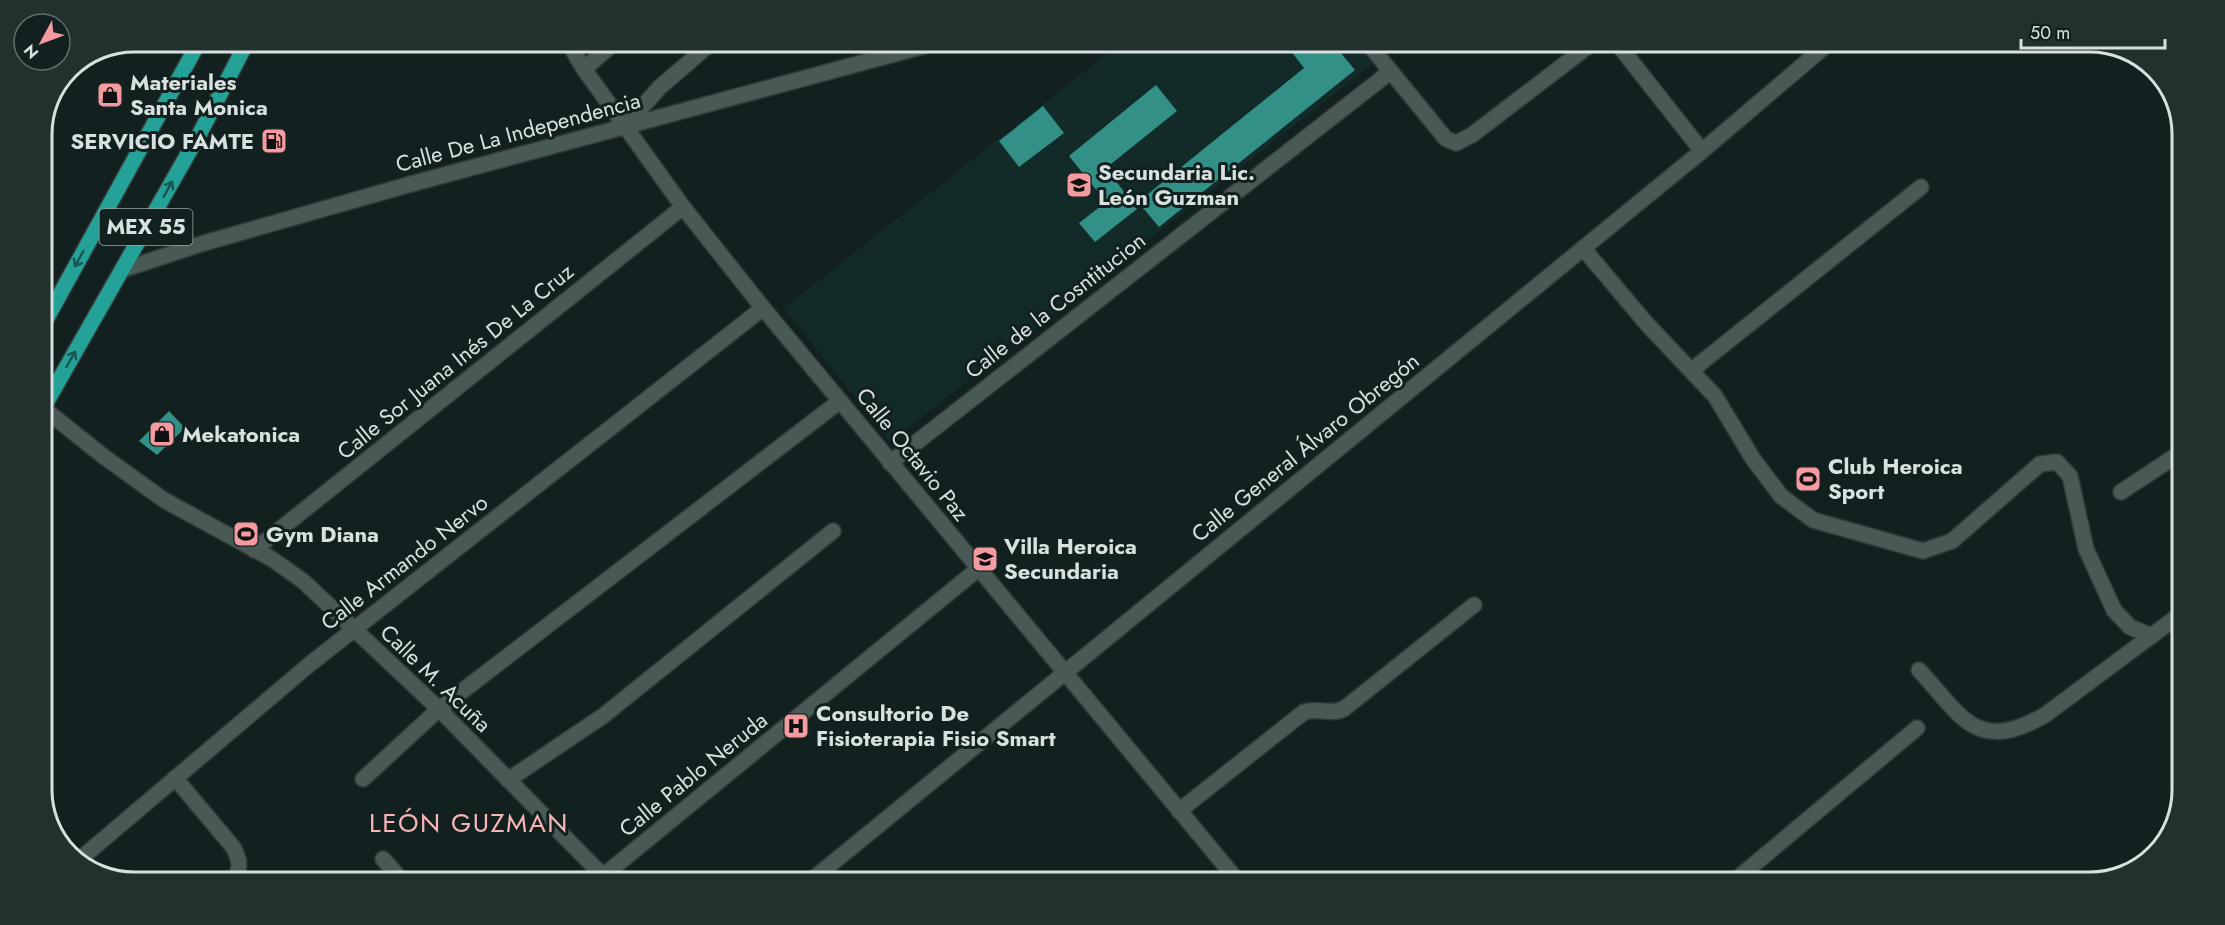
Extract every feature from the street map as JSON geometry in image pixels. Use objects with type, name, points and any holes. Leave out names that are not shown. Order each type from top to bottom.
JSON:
[{"type":"main road","name":"MEX 55","points":[[53,307],[193,52]]},
{"type":"main road","name":"MEX 55","points":[[53,391],[201,131],[242,52]]},
{"type":"street","name":"Calle Octavio Paz","points":[[574,52],[683,207],[763,308],[1230,872]]},
{"type":"street","points":[[584,69],[604,52]]},
{"type":"street","points":[[625,126],[660,87],[701,52]]},
{"type":"street","name":"Calle De La Independencia","points":[[122,270],[215,240],[901,52]]},
{"type":"street","points":[[1375,52],[1442,135],[1450,141],[1461,142],[1519,101],[1581,52]]},
{"type":"street","points":[[1624,52],[1702,151]]},
{"type":"street","name":"Calle General Álvaro Obregón","points":[[821,872],[1702,151],[1818,52]]},
{"type":"street","name":"Calle de la Cosntitucion","points":[[890,463],[1390,72]]},
{"type":"street","points":[[1692,370],[1921,187]]},
{"type":"street","name":"Calle Sor Juana Inés De La Cruz","points":[[254,550],[683,207]]},
{"type":"street","points":[[1583,248],[1646,323],[1724,407],[1754,459],[1780,496],[1813,520],[1923,551],[1952,541],[2040,464],[2057,462],[2070,476],[2085,549],[2114,610],[2130,627],[2152,636]]},
{"type":"street","name":"Calle Armando Nervo","points":[[84,855],[310,664],[763,308]]},
{"type":"street","points":[[363,779],[439,709],[840,400]]},
{"type":"street","name":"Calle M. Acuña","points":[[53,417],[164,500],[272,559],[303,581],[439,709],[599,872]]},
{"type":"street","points":[[2121,492],[2172,459]]},
{"type":"street","points":[[508,780],[603,716],[833,531]]},
{"type":"street","name":"Calle Pablo Neruda","points":[[610,872],[978,569]]},
{"type":"street","points":[[1179,811],[1304,712],[1313,709],[1335,711],[1345,708],[1474,605]]},
{"type":"street","points":[[1919,670],[1971,725],[1986,731],[2003,732],[2022,728],[2045,715],[2172,621]]},
{"type":"street","points":[[1745,872],[1917,728]]},
{"type":"street","points":[[175,778],[233,848],[239,861],[238,872]]},
{"type":"street","points":[[382,859],[394,872]]},
{"type":"shaded area","name":"Secundaria Lic. León Guzman","points":[[1109,52],[1365,52],[1374,63],[890,442],[784,308]]},
{"type":"building","points":[[1292,52],[1340,52],[1355,70],[1159,227],[1138,202],[1304,68]]},
{"type":"building","points":[[1156,85],[1177,111],[1106,168],[1137,209],[1095,242],[1079,223],[1106,202],[1069,156]]},
{"type":"building","points":[[1043,106],[1064,133],[1019,167],[999,141]]},
{"type":"building","name":"Mekatonica","points":[[169,411],[185,428],[157,455],[139,441]]},
{"type":"place","name":"Materiales Santa Monica","points":[[110,95]]},
{"type":"place","name":"SERVICIO FAMTE","points":[[274,141]]},
{"type":"place","name":"Secundaria Lic. León Guzman","points":[[1079,185]]},
{"type":"place","name":"Mekatonica","points":[[162,434]]},
{"type":"place","name":"Club Heroica Sport","points":[[1808,479]]},
{"type":"place","name":"Gym Diana","points":[[246,534]]},
{"type":"place","name":"Villa Heroica Secundaria","points":[[985,559]]},
{"type":"place","name":"Consultorio De Fisioterapia Fisio Smart","points":[[796,726]]},
{"type":"district","name":"LEÓN GUZMAN","points":[[469,823]]}]
